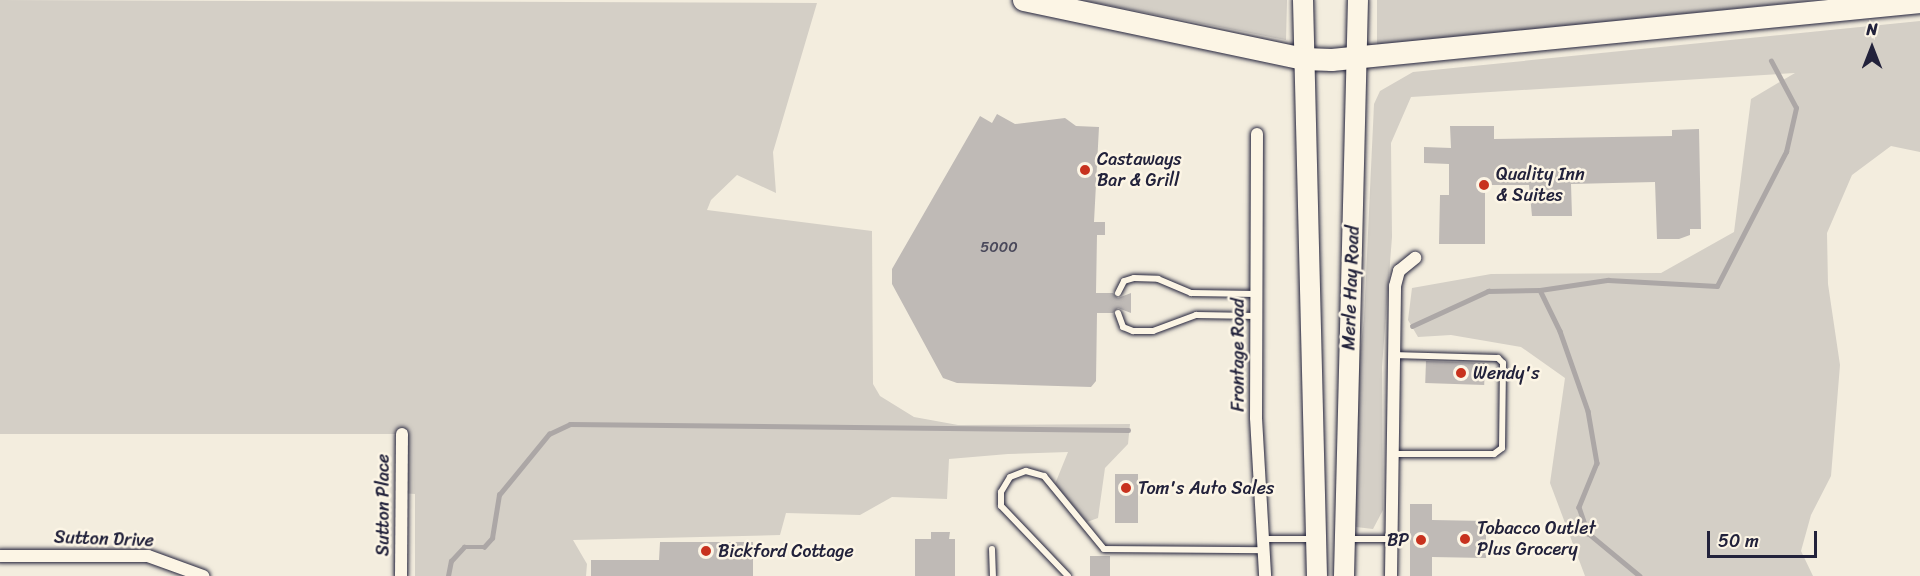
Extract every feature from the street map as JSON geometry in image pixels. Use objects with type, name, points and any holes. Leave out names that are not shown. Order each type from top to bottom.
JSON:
[{"type":"highway","points":[[1024,0],[1304,59],[1359,60],[1920,2]]},
{"type":"main road","name":"Merle Hay Road","points":[[1303,0],[1317,576]]},
{"type":"main road","name":"Merle Hay Road","points":[[1344,576],[1359,60],[1358,0]]},
{"type":"street","name":"Frontage Road","points":[[1257,134],[1256,418],[1266,544],[1265,576]]},
{"type":"street","points":[[1391,576],[1390,454],[1395,286],[1399,270],[1415,258]]},
{"type":"street","name":"Sutton Place","points":[[401,576],[402,434]]},
{"type":"street","name":"Sutton Drive","points":[[0,555],[148,556],[203,576]]},
{"type":"lane","points":[[1118,293],[1124,281],[1134,278],[1158,279],[1191,293],[1257,294]]},
{"type":"lane","points":[[1118,313],[1123,327],[1132,331],[1153,331],[1196,315],[1257,316]]},
{"type":"lane","points":[[1390,454],[1494,454],[1502,448],[1503,363],[1498,358],[1392,355]]},
{"type":"lane","points":[[1068,576],[1001,506],[1003,485],[1019,472],[1044,476],[1104,549],[1266,544],[1317,539]]},
{"type":"lane","points":[[1344,539],[1391,539]]},
{"type":"lane","points":[[992,549],[993,576]]},
{"type":"shaded area","points":[[0,0],[817,3],[773,152],[776,193],[737,175],[711,200],[707,210],[872,231],[873,384],[880,396],[914,417],[958,425],[1130,424],[1128,444],[1105,468],[1098,518],[1087,522],[1055,484],[1068,452],[949,459],[947,499],[892,497],[860,515],[786,513],[780,535],[573,540],[587,564],[586,576],[415,576],[415,494],[401,493],[401,434],[0,434]]},
{"type":"shaded area","points":[[1081,0],[1287,0],[1286,40]]},
{"type":"shaded area","points":[[1377,0],[1816,0],[1377,46]]},
{"type":"shaded area","points":[[1920,21],[1920,152],[1891,146],[1852,175],[1827,233],[1828,284],[1840,365],[1831,476],[1811,515],[1801,551],[1813,576],[1585,576],[1550,483],[1565,378],[1521,347],[1451,335],[1418,337],[1408,320],[1412,288],[1491,274],[1661,273],[1734,232],[1751,99],[1795,73],[1411,97],[1391,143],[1392,237],[1382,367],[1383,510],[1373,529],[1356,527],[1351,517],[1352,423],[1364,319],[1374,104],[1380,91],[1413,72]]},
{"type":"building","points":[[997,114],[1015,124],[1065,118],[1076,126],[1099,127],[1094,222],[1105,222],[1105,235],[1097,235],[1096,293],[1113,293],[1118,298],[1131,293],[1131,313],[1118,308],[1113,313],[1097,313],[1096,381],[1091,387],[957,383],[943,378],[892,284],[892,269],[980,116],[992,123]]},
{"type":"building","name":"Quality Inn & Suites","points":[[1450,126],[1494,126],[1494,139],[1672,136],[1672,130],[1699,129],[1701,229],[1690,229],[1690,235],[1679,239],[1657,239],[1655,182],[1571,184],[1572,216],[1532,216],[1529,185],[1485,185],[1485,244],[1439,244],[1440,195],[1449,195],[1449,164],[1424,163],[1424,147],[1451,148]]},
{"type":"building","name":"Wendy's","points":[[1426,361],[1485,363],[1484,385],[1425,383]]},
{"type":"building","name":"Tom's Auto Sales","points":[[1115,474],[1138,474],[1138,523],[1115,523]]},
{"type":"building","points":[[1410,504],[1432,504],[1432,520],[1486,521],[1486,558],[1432,557],[1432,576],[1410,576]]},
{"type":"building","points":[[931,532],[950,532],[949,539],[955,539],[955,576],[915,576],[915,539],[931,539]]},
{"type":"building","name":"Bickford Cottage","points":[[660,542],[753,542],[753,576],[591,576],[591,560],[659,560]]},
{"type":"building","points":[[1090,556],[1110,556],[1110,576],[1090,576]]},
{"type":"waterway","points":[[1412,326],[1488,291],[1540,290],[1608,280],[1717,286],[1786,152],[1796,108],[1771,61]]},
{"type":"waterway","points":[[1540,290],[1560,331],[1588,411],[1597,463],[1579,507],[1588,533],[1640,576]]},
{"type":"waterway","points":[[448,576],[451,561],[464,547],[484,547],[492,538],[499,495],[549,434],[570,424],[1128,430]]},
{"type":"place","name":"Castaways Bar & Grill","points":[[1085,170]]},
{"type":"place","name":"Quality Inn & Suites","points":[[1484,185]]},
{"type":"place","name":"Wendy's","points":[[1461,373]]},
{"type":"place","name":"Tom's Auto Sales","points":[[1126,488]]},
{"type":"place","name":"Tobacco Outlet Plus Grocery","points":[[1465,539]]},
{"type":"place","name":"BP","points":[[1421,540]]},
{"type":"place","name":"Bickford Cottage","points":[[706,551]]}]
